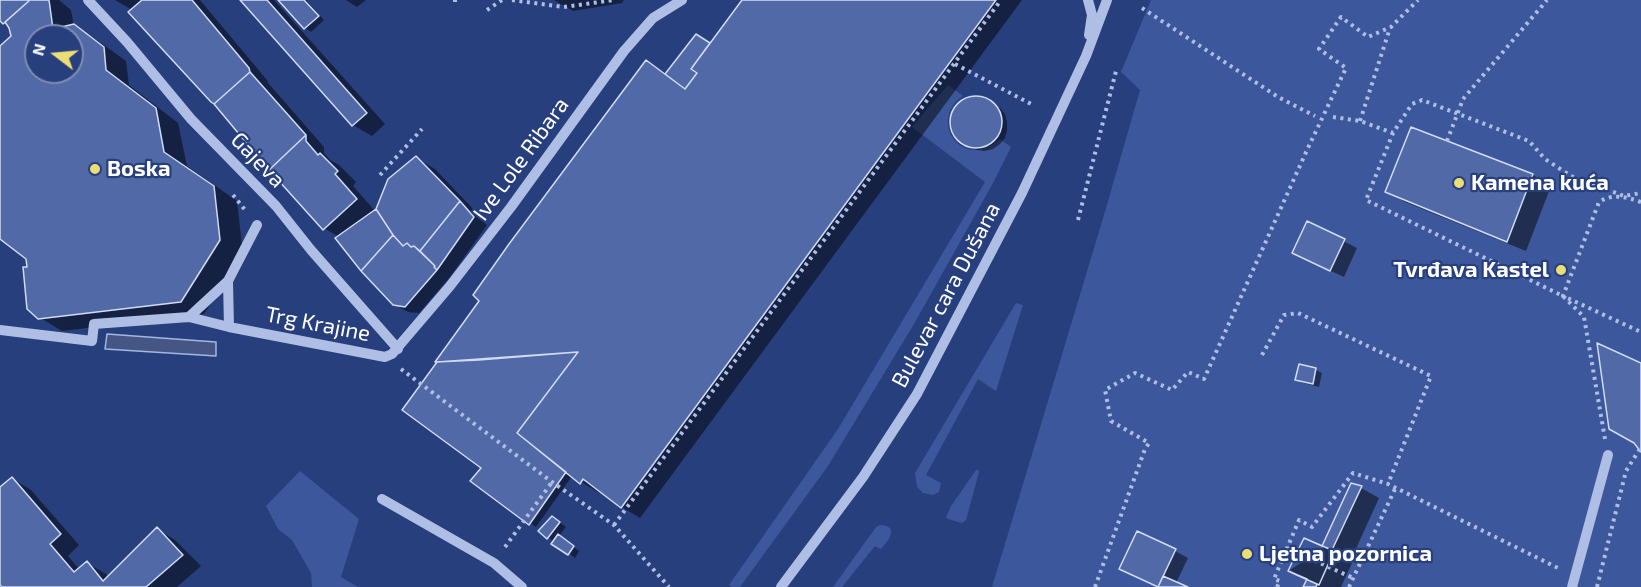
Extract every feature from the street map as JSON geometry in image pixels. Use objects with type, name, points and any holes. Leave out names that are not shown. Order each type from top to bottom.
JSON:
[{"type":"street","name":"Gajeva","points":[[88,0],[134,50],[191,119],[276,206],[311,250],[398,349]]},
{"type":"street","name":"Ive Lole Ribara","points":[[398,349],[492,231],[624,51],[653,18],[682,0]]},
{"type":"street","points":[[1086,56],[1092,15],[1088,0]]},
{"type":"street","name":"Bulevar cara Dušana","points":[[781,587],[896,429],[917,394],[1022,193],[1086,56],[1107,0]]},
{"type":"street","points":[[189,317],[228,281],[257,225]]},
{"type":"street","points":[[228,281],[229,327]]},
{"type":"street","name":"Trg Krajine","points":[[0,330],[92,341],[94,324],[189,317],[385,357],[398,349]]},
{"type":"street","points":[[1573,582],[1608,455]]},
{"type":"street","points":[[382,499],[494,562],[522,587]]},
{"type":"path","points":[[487,10],[502,0]]},
{"type":"path","points":[[512,0],[564,7],[577,3],[614,0]]},
{"type":"path","points":[[614,525],[1001,0]]},
{"type":"path","points":[[1095,587],[1149,443],[1111,421],[1105,390],[1135,373],[1172,390],[1188,372],[1204,379],[1306,150],[1346,68],[1319,49],[1341,17],[1368,37],[1390,27],[1418,0]]},
{"type":"path","points":[[1450,130],[1463,99],[1547,0]]},
{"type":"path","points":[[1142,8],[1278,97],[1315,116]]},
{"type":"path","points":[[1360,121],[1390,27]]},
{"type":"path","points":[[955,64],[1034,105]]},
{"type":"path","points":[[1078,220],[1116,71]]},
{"type":"path","points":[[1641,202],[1571,176],[1545,159],[1529,141],[1422,100],[1412,104],[1393,133],[1366,200],[1641,332]]},
{"type":"path","points":[[1333,117],[1360,121],[1393,133]]},
{"type":"path","points":[[380,175],[422,129]]},
{"type":"path","points":[[1563,296],[1599,201],[1605,198],[1641,194]]},
{"type":"path","points":[[233,195],[244,209]]},
{"type":"path","points":[[1563,296],[1584,317],[1608,455]]},
{"type":"path","points":[[1262,355],[1284,315],[1298,313],[1431,376],[1388,484]]},
{"type":"path","points":[[385,357],[552,482],[614,525],[669,587]]},
{"type":"path","points":[[1597,587],[1626,471],[1641,447]]},
{"type":"path","points":[[1277,587],[1280,581],[1274,579],[1299,520],[1312,527],[1353,473],[1388,484],[1573,582]]},
{"type":"path","points":[[494,562],[552,482]]},
{"type":"path","points":[[1349,587],[1395,489]]},
{"type":"path","points":[[1287,548],[1353,578]]},
{"type":"shaded area","points":[[1151,0],[1641,0],[1641,587],[992,587],[1140,90],[1121,72]]},
{"type":"shaded area","points":[[948,85],[963,96],[953,106],[948,117],[953,138],[961,146],[972,150],[985,148],[1000,139],[1011,147],[914,324],[828,466],[740,587],[732,587],[729,585],[838,429],[985,182],[912,127]]},
{"type":"shaded area","points":[[1016,303],[1023,305],[996,391],[978,379],[926,475],[941,483],[939,492],[933,495],[923,493],[917,487],[915,473]]},
{"type":"shaded area","points":[[107,334],[216,342],[216,356],[105,349]]},
{"type":"shaded area","points":[[976,470],[979,472],[966,520],[962,523],[948,519],[946,517],[951,506]]},
{"type":"shaded area","points":[[300,471],[359,519],[341,577],[358,587],[312,587],[311,573],[292,540],[278,529],[266,506]]},
{"type":"shaded area","points":[[880,525],[890,528],[891,534],[887,542],[881,549],[875,546],[842,587],[833,587],[876,527]]},
{"type":"building","points":[[0,0],[30,0],[3,24],[0,21]]},
{"type":"building","name":"Boska","points":[[30,0],[49,0],[52,24],[24,24],[24,84],[84,84],[84,32],[104,47],[106,70],[156,108],[164,152],[214,186],[220,240],[181,302],[38,319],[27,309],[23,267],[27,267],[26,259],[0,239],[0,46],[11,36],[5,22]]},
{"type":"building","points":[[142,0],[192,0],[250,72],[214,104],[211,102],[128,12]]},
{"type":"building","points":[[240,0],[267,0],[367,113],[352,126]]},
{"type":"building","points":[[278,0],[304,0],[319,16],[304,29]]},
{"type":"building","points":[[742,0],[996,0],[621,508],[583,479],[580,484],[517,433],[578,352],[435,362],[479,301],[473,295],[646,60],[685,89],[697,73],[691,69]]},
{"type":"building","points":[[696,34],[710,43],[691,69],[697,73],[685,89],[665,74]]},
{"type":"building","points":[[250,72],[306,135],[269,170],[214,104]]},
{"type":"building","points":[[976,96],[990,100],[998,108],[1002,122],[998,136],[990,144],[976,148],[962,144],[954,136],[950,122],[954,108],[962,100]]},
{"type":"building","name":"Kamena kuća","points":[[1411,127],[1533,174],[1507,242],[1385,192]]},
{"type":"building","points":[[306,135],[306,141],[318,155],[320,153],[338,171],[335,174],[357,199],[323,230],[269,170]]},
{"type":"building","points":[[416,156],[460,201],[420,251],[407,243],[403,246],[376,209],[388,179]]},
{"type":"building","points":[[460,201],[474,217],[437,270],[420,251]]},
{"type":"building","points":[[376,209],[393,235],[361,271],[335,238]]},
{"type":"building","points":[[1307,221],[1345,239],[1330,271],[1292,253]]},
{"type":"building","points":[[393,235],[403,246],[407,243],[411,247],[414,246],[437,270],[405,307],[393,305],[361,271]]},
{"type":"building","points":[[1597,343],[1641,363],[1641,452],[1634,443],[1609,429]]},
{"type":"building","points":[[578,352],[517,433],[566,472],[529,525],[470,481],[481,468],[402,410],[437,362]]},
{"type":"building","points":[[1299,364],[1316,368],[1313,384],[1295,380]]},
{"type":"building","points":[[12,477],[61,534],[50,544],[74,572],[87,561],[103,581],[157,527],[183,555],[146,587],[2,587],[0,585],[0,487]]},
{"type":"building","points":[[1351,483],[1362,486],[1332,550],[1334,551],[1319,585],[1303,587],[1307,579],[1288,571],[1304,538],[1322,546]]},
{"type":"building","points":[[552,516],[560,522],[547,539],[538,531]]},
{"type":"building","points":[[1137,531],[1176,549],[1158,587],[1119,569]]},
{"type":"building","points":[[558,534],[574,546],[568,555],[551,544]]},
{"type":"building","points":[[1304,538],[1334,551],[1319,585],[1288,571]]},
{"type":"building","points":[[1163,576],[1188,587],[1158,587]]},
{"type":"place","name":"Boska","points":[[95,169]]},
{"type":"place","name":"Kamena kuća","points":[[1459,183]]},
{"type":"place","name":"Tvrđava Kastel","points":[[1561,270]]},
{"type":"place","name":"Ljetna pozornica","points":[[1247,554]]}]
